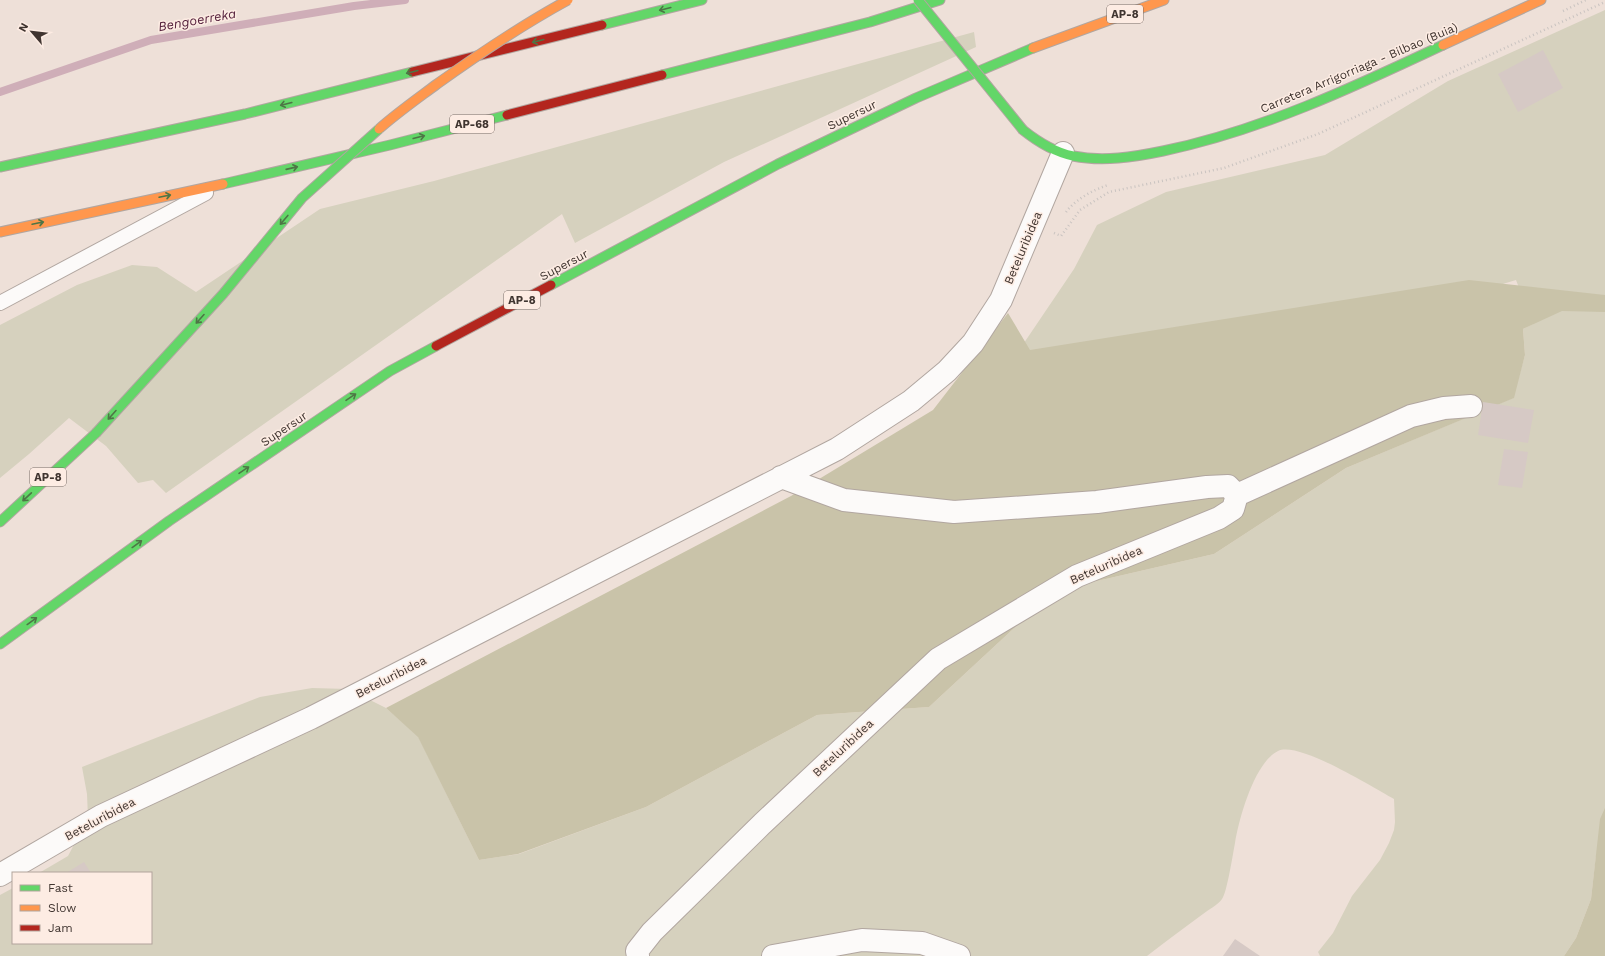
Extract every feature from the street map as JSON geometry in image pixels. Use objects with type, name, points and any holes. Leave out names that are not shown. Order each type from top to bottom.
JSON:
[{"type":"main road","name":"AP-8","points":[[0,522],[96,433],[223,294],[302,198],[395,115],[466,63],[535,18],[568,0]]},
{"type":"main road","points":[[0,167],[245,114],[702,0]]},
{"type":"main road","name":"Carretera Arrigorriaga - Bilbao (Buia)","points":[[918,0],[1023,130],[1041,144],[1062,153],[1074,156],[1106,159],[1144,155],[1198,144],[1258,124],[1357,84],[1540,0]]},
{"type":"main road","name":"AP-68","points":[[0,232],[226,183],[390,145],[870,22],[940,0]]},
{"type":"main road","name":"Supersur","points":[[0,644],[169,521],[390,371],[799,154],[916,98],[1027,50],[1164,0]]},
{"type":"street","name":"Beteluribidea","points":[[0,875],[101,816],[312,718],[837,449],[911,401],[947,371],[973,344],[1002,300],[1062,153]]},
{"type":"street","points":[[781,477],[844,500],[954,512],[1097,502],[1207,486],[1228,486],[1237,495],[1411,416],[1444,408],[1471,406]]},
{"type":"street","name":"Beteluribidea","points":[[638,956],[637,951],[652,932],[762,824],[938,659],[1077,576],[1219,518],[1233,509],[1237,495]]},
{"type":"street","points":[[773,956],[862,940],[922,943],[959,956]]},
{"type":"lane","points":[[0,303],[226,183]]},
{"type":"shaded area","points":[[1605,10],[1605,857],[1596,856],[1591,899],[1576,938],[1564,956],[1320,956],[1318,952],[1333,933],[1352,896],[1380,860],[1389,843],[1394,830],[1395,822],[1394,799],[1336,767],[1302,753],[1288,750],[1278,751],[1269,757],[1255,779],[1249,792],[1240,820],[1228,881],[1222,899],[1147,956],[0,956],[0,895],[12,889],[12,944],[152,944],[152,872],[41,872],[68,856],[88,818],[87,794],[82,767],[260,697],[312,688],[348,689],[386,708],[418,736],[479,860],[519,854],[646,807],[817,715],[929,707],[1024,619],[1071,587],[1214,554],[1346,468],[1513,398],[1525,355],[1523,329],[1533,324],[1516,280],[1320,339],[1007,368],[1074,269],[1097,225],[1166,192],[1325,155],[1448,81]]},
{"type":"shaded area","points":[[974,32],[976,47],[724,162],[575,243],[562,214],[166,493],[153,480],[138,483],[106,446],[69,418],[0,478],[0,325],[77,285],[132,265],[157,267],[196,292],[320,209],[434,181]]},
{"type":"shaded area","points":[[1469,280],[1605,295],[1605,312],[1562,311],[1523,329],[1525,355],[1514,398],[1346,468],[1214,554],[1071,587],[1024,619],[929,707],[817,715],[646,807],[518,854],[479,860],[418,737],[386,708],[791,496],[933,410],[1008,313],[1030,350]]},
{"type":"shaded area","points":[[1605,808],[1605,956],[1564,956],[1576,938],[1591,899],[1600,819]]},
{"type":"building","points":[[1543,50],[1563,88],[1518,112],[1498,74]]},
{"type":"building","points":[[1483,402],[1534,410],[1528,443],[1478,435]]},
{"type":"building","points":[[1504,449],[1528,452],[1522,488],[1498,485]]},
{"type":"building","points":[[84,862],[90,872],[68,872]]},
{"type":"building","points":[[1235,939],[1260,956],[1223,956]]},
{"type":"waterway","name":"Bengoerreka","points":[[0,92],[151,40],[354,6],[405,0]]},
{"type":"traffic: fast","points":[[602,25],[702,0]]},
{"type":"traffic: fast","points":[[918,0],[1023,130]]},
{"type":"traffic: fast","points":[[662,75],[870,22],[940,0]]},
{"type":"traffic: fast","points":[[1023,130],[1053,149],[1084,158],[1107,159],[1163,151],[1235,132],[1271,120],[1341,92],[1443,45]]},
{"type":"traffic: fast","points":[[551,285],[778,164],[916,98],[1033,48]]},
{"type":"traffic: fast","points":[[0,167],[245,114],[412,72]]},
{"type":"traffic: fast","points":[[223,184],[390,145],[507,115]]},
{"type":"traffic: fast","points":[[96,433],[223,294],[302,198],[379,129]]},
{"type":"traffic: fast","points":[[0,644],[169,521],[390,371],[436,346]]},
{"type":"traffic: fast","points":[[0,522],[96,433]]},
{"type":"traffic: slow","points":[[379,129],[407,106],[469,62],[517,30],[568,0]]},
{"type":"traffic: slow","points":[[1033,48],[1164,0]]},
{"type":"traffic: slow","points":[[1443,45],[1541,0]]},
{"type":"traffic: slow","points":[[0,232],[223,184]]},
{"type":"traffic: jam","points":[[412,72],[602,25]]},
{"type":"traffic: jam","points":[[507,115],[662,75]]},
{"type":"traffic: jam","points":[[436,346],[551,285]]}]
